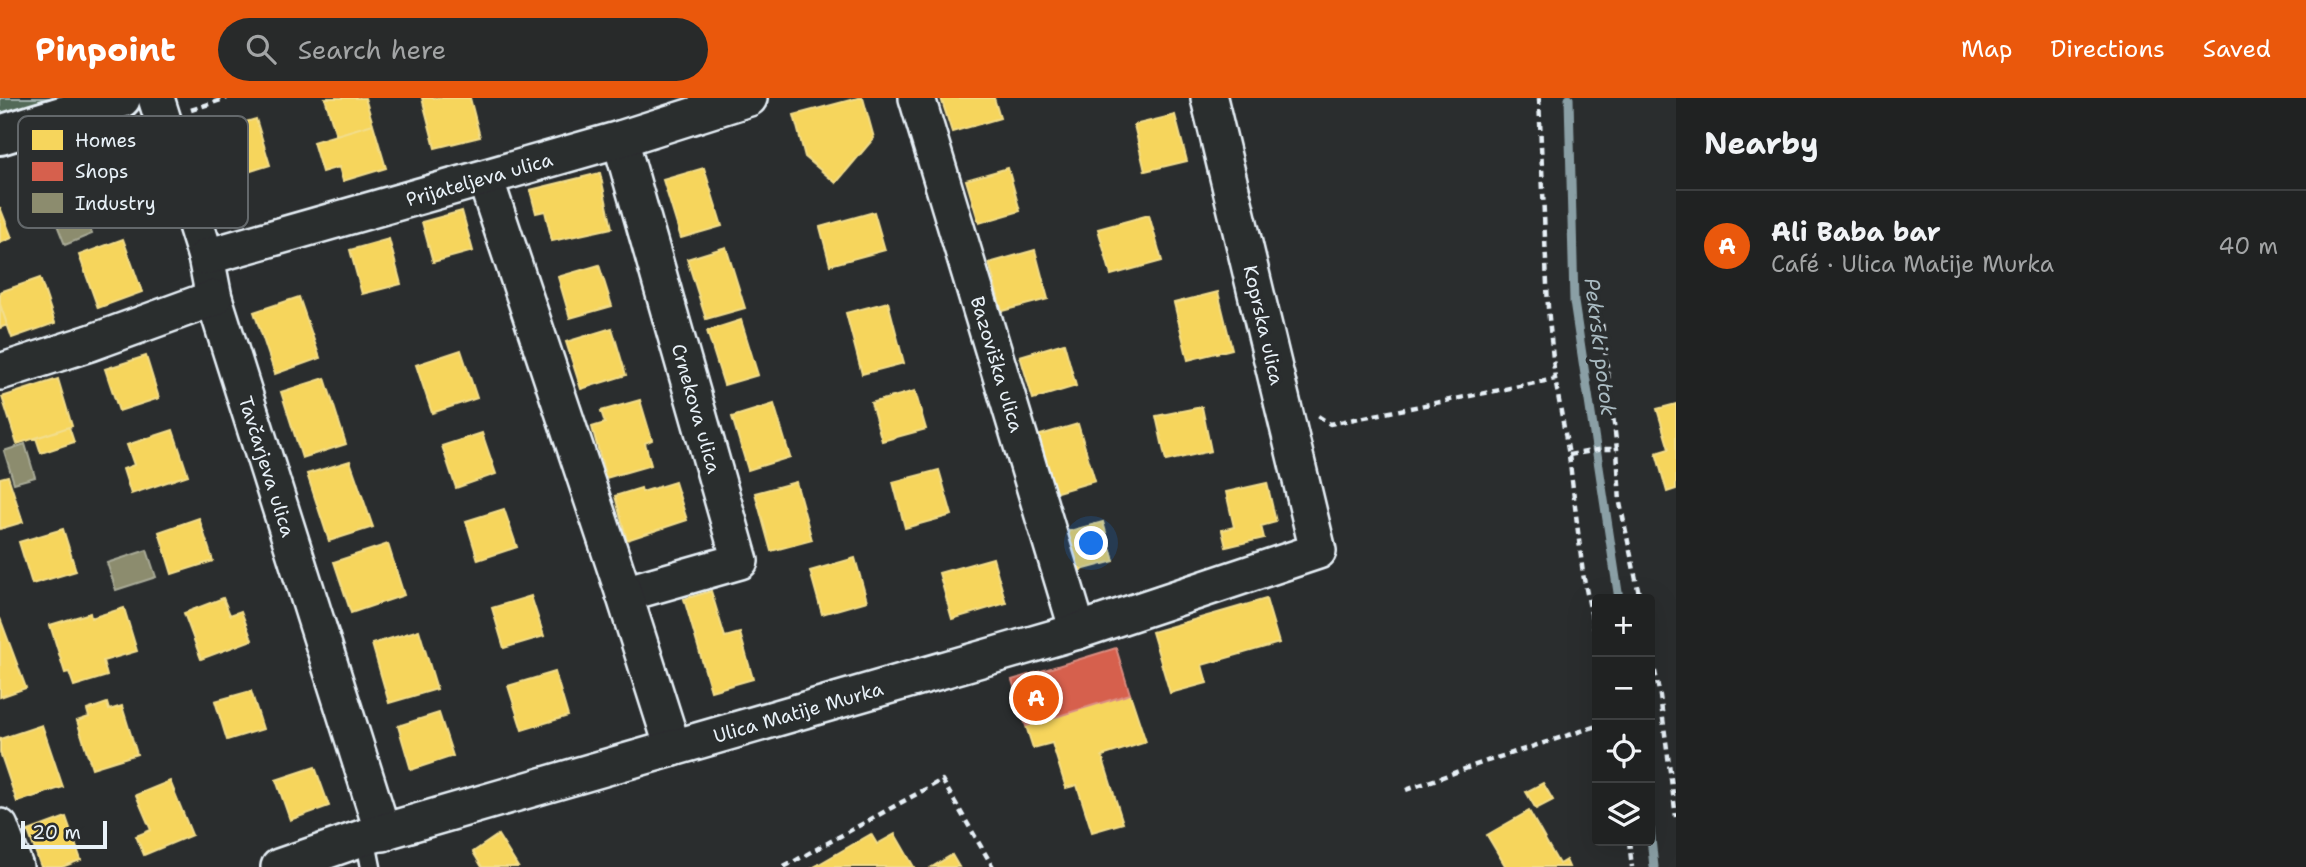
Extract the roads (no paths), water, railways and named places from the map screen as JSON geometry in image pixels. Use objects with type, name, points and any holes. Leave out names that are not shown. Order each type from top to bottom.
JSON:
[{"type":"street","points":[[62,116],[121,98]]},
{"type":"street","name":"Prijateljeva ulica","points":[[206,257],[620,139],[749,98]]},
{"type":"street","name":"Bazoviška ulica","points":[[917,98],[1078,631]]},
{"type":"street","name":"Koprska ulica","points":[[1209,98],[1318,551]]},
{"type":"street","points":[[0,135],[18,129]]},
{"type":"street","name":"Crnekova ulica","points":[[620,139],[740,561],[624,594]]},
{"type":"street","points":[[485,178],[673,748]]},
{"type":"street","name":"Tavčarjeva ulica","points":[[199,228],[214,298],[373,846]]},
{"type":"street","points":[[0,372],[214,298]]},
{"type":"street","name":"Ulica Matije Murka","points":[[279,867],[373,846],[673,748],[1078,631],[1318,551]]},
{"type":"street","points":[[0,827],[15,867]]},
{"type":"waterway","name":"Pekrski potok","points":[[1569,98],[1574,302],[1618,594]]},
{"type":"waterway","name":"Pekrski potok","points":[[1652,846],[1654,867]]},
{"type":"place","name":"Ali Baba bar","points":[[1036,698]]}]
